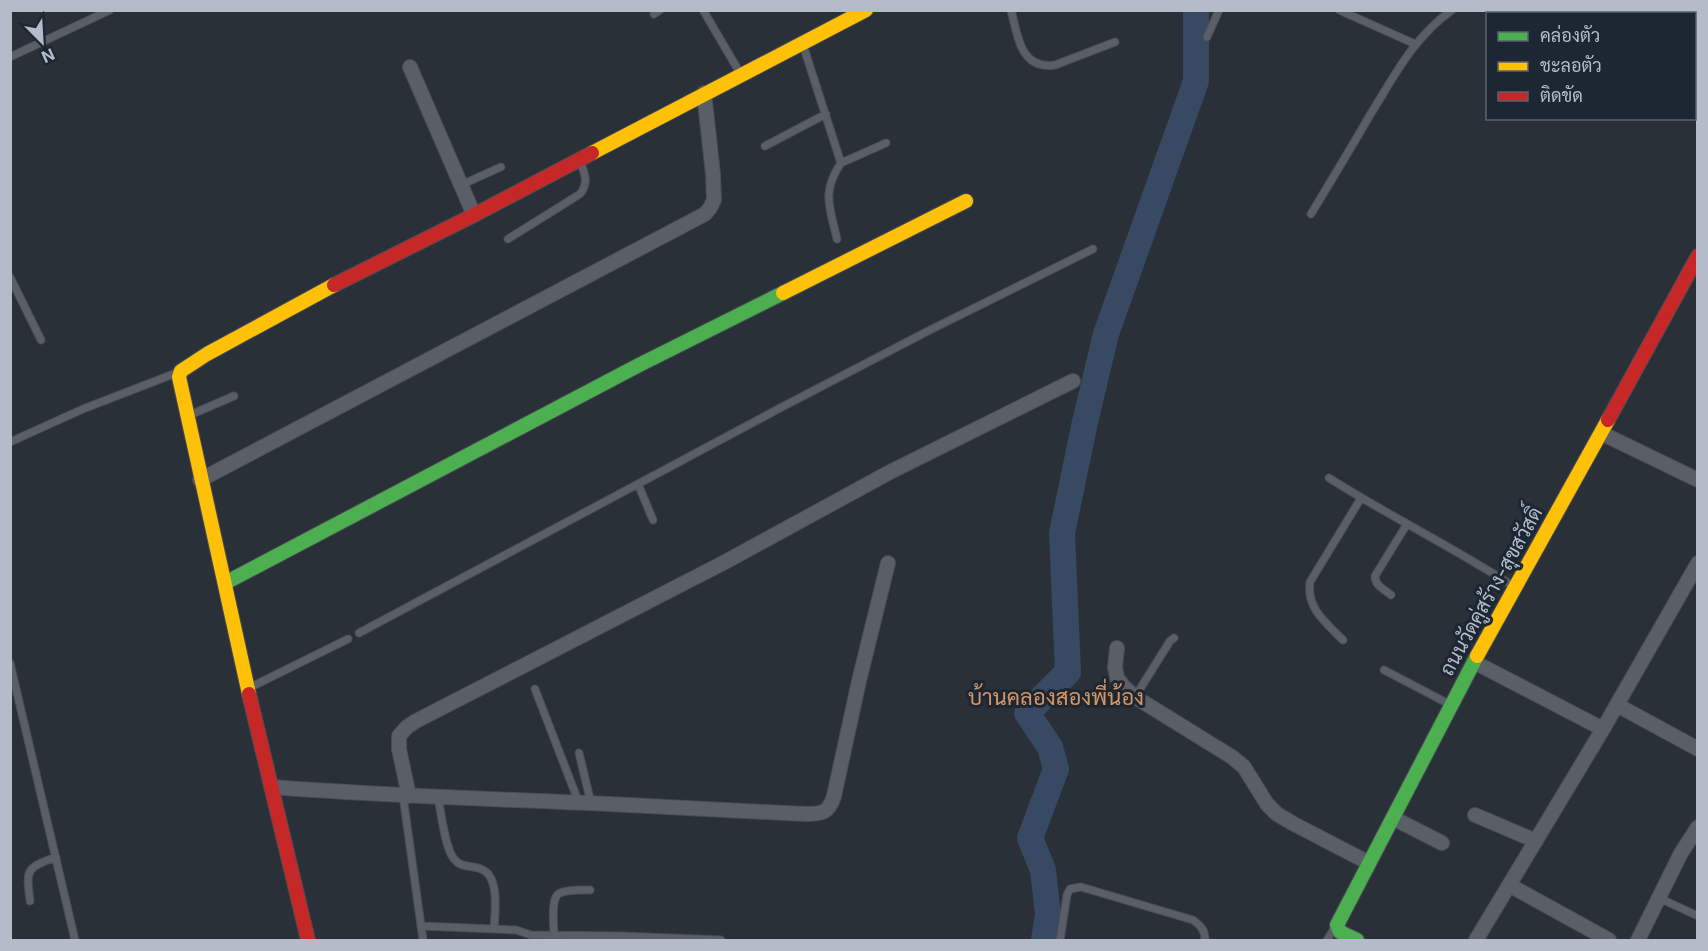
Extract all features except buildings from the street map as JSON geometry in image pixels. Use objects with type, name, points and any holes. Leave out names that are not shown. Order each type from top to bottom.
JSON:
[{"type":"street","points":[[308,940],[200,480],[180,383],[181,371],[207,354],[290,309],[474,215],[802,42],[848,15],[866,10]]},
{"type":"street","points":[[410,67],[474,215]]},
{"type":"street","points":[[200,480],[705,214],[714,200],[704,93]]},
{"type":"street","points":[[225,583],[639,365],[966,201]]},
{"type":"street","name":"ถนนวัดคู่สร้าง-สุขสวัสดิ์","points":[[1336,925],[1474,662],[1698,256]]},
{"type":"street","points":[[406,796],[399,736],[416,721],[725,562],[890,472],[1073,381]]},
{"type":"street","points":[[1600,433],[1698,480]]},
{"type":"street","points":[[271,787],[699,810],[807,814],[825,812],[831,807],[888,563]]},
{"type":"street","points":[[1476,940],[1603,729],[1698,563]]},
{"type":"street","points":[[1117,648],[1115,666],[1117,678],[1134,697],[1232,757],[1244,767],[1267,804],[1277,813],[1369,862]]},
{"type":"street","points":[[1474,662],[1603,729]]},
{"type":"street","points":[[1617,705],[1698,749]]},
{"type":"street","points":[[1475,815],[1536,841]]},
{"type":"street","points":[[1393,818],[1442,843]]},
{"type":"street","points":[[1638,940],[1681,853],[1698,827]]},
{"type":"street","points":[[1509,885],[1583,934],[1609,940]]},
{"type":"street","points":[[1336,925],[1340,932],[1357,940]]},
{"type":"lane","points":[[10,57],[110,10]]},
{"type":"lane","points":[[703,10],[741,74]]},
{"type":"lane","points":[[1011,10],[1023,52],[1028,58],[1045,66],[1055,65],[1115,42]]},
{"type":"lane","points":[[1207,37],[1219,10]]},
{"type":"lane","points":[[1339,10],[1415,44]]},
{"type":"lane","points":[[1311,213],[1415,44],[1452,10]]},
{"type":"lane","points":[[802,42],[841,163]]},
{"type":"lane","points":[[765,146],[826,114]]},
{"type":"lane","points":[[837,239],[828,198],[829,184],[834,174],[841,163],[886,143]]},
{"type":"lane","points":[[508,239],[580,194],[585,188],[586,180],[580,159]]},
{"type":"lane","points":[[461,185],[501,167]]},
{"type":"lane","points":[[359,633],[920,336],[1093,249]]},
{"type":"lane","points":[[10,278],[40,340]]},
{"type":"lane","points":[[10,442],[83,409],[181,371]]},
{"type":"lane","points":[[187,416],[234,396]]},
{"type":"lane","points":[[1329,478],[1360,498],[1478,563],[1515,587]]},
{"type":"lane","points":[[638,484],[653,520]]},
{"type":"lane","points":[[1343,640],[1316,613],[1309,591],[1310,582],[1360,498]]},
{"type":"lane","points":[[1391,595],[1378,585],[1375,576],[1407,524]]},
{"type":"lane","points":[[1134,697],[1174,638]]},
{"type":"lane","points":[[249,688],[348,639]]},
{"type":"lane","points":[[10,663],[75,940]]},
{"type":"lane","points":[[1384,670],[1451,705]]},
{"type":"lane","points":[[535,689],[585,803]]},
{"type":"lane","points":[[579,753],[585,803]]},
{"type":"lane","points":[[406,796],[423,940]]},
{"type":"lane","points":[[438,797],[449,852],[456,862],[482,869],[490,876],[496,902],[494,928]]},
{"type":"lane","points":[[30,901],[27,879],[30,871],[35,865],[56,857]]},
{"type":"lane","points":[[1060,940],[1066,895],[1070,889],[1081,887],[1193,920],[1205,933],[1205,940]]},
{"type":"lane","points":[[554,935],[556,896],[561,892],[590,890]]},
{"type":"lane","points":[[1658,898],[1698,916]]},
{"type":"lane","points":[[1327,940],[1336,925]]},
{"type":"lane","points":[[421,926],[494,928],[516,930],[531,935],[721,940]]},
{"type":"waterway","points":[[1044,940],[1048,914],[1043,870],[1030,838],[1056,769],[1050,747],[1027,713],[1068,672],[1062,533],[1106,334],[1196,81],[1196,10]]},
{"type":"traffic: fast","points":[[225,583],[639,365],[783,293]]},
{"type":"traffic: fast","points":[[1357,940],[1340,932],[1337,925],[1477,656]]},
{"type":"traffic: slow","points":[[592,153],[866,10]]},
{"type":"traffic: slow","points":[[783,293],[966,201]]},
{"type":"traffic: slow","points":[[249,694],[179,377],[181,371],[207,354],[334,285]]},
{"type":"traffic: slow","points":[[1477,656],[1608,420]]},
{"type":"traffic: jam","points":[[334,285],[592,153]]},
{"type":"traffic: jam","points":[[1608,420],[1698,256]]},
{"type":"traffic: jam","points":[[249,694],[308,940]]},
{"type":"district","name":"บ้านคลองสองพี่น้อง","points":[[1056,697]]}]
